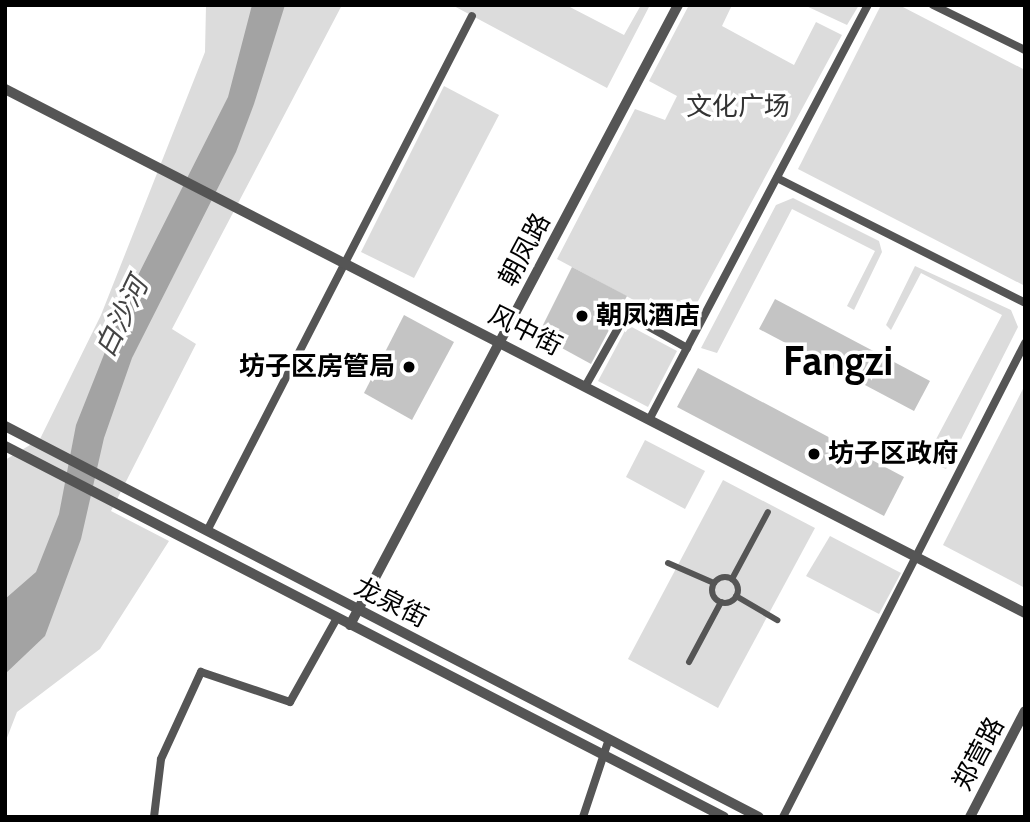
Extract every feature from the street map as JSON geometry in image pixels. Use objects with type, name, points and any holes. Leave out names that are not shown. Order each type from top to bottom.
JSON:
[{"type":"street","name":"朝凤路","points":[[350,625],[678,5]]},
{"type":"street","points":[[649,420],[868,5]]},
{"type":"street","points":[[933,5],[1025,50]]},
{"type":"street","points":[[207,531],[472,16]]},
{"type":"street","name":"风中街","points":[[5,89],[586,385],[1025,613]]},
{"type":"street","points":[[777,178],[1025,303]]},
{"type":"street","points":[[586,385],[626,314],[687,348]]},
{"type":"street","points":[[783,817],[918,558],[1025,343]]},
{"type":"street","name":"龙泉街","points":[[5,426],[758,817]]},
{"type":"street","name":"龙泉街","points":[[5,446],[724,817]]},
{"type":"street","points":[[732,579],[768,512]]},
{"type":"street","points":[[668,563],[714,583]]},
{"type":"street","points":[[714,583],[724,577],[732,579],[737,585],[736,597]]},
{"type":"street","points":[[714,583],[713,594],[721,602]]},
{"type":"street","points":[[690,662],[721,602],[736,597],[777,620]]},
{"type":"street","points":[[154,817],[161,759],[201,672],[290,702],[337,618]]},
{"type":"street","name":"郑营路","points":[[970,817],[1025,711]]},
{"type":"street","points":[[583,817],[609,739]]},
{"type":"green space","points":[[206,5],[342,5],[172,329],[196,344],[111,511],[169,541],[100,649],[17,712],[5,743],[5,460],[40,439],[101,315],[205,52]]},
{"type":"green space","points":[[452,5],[566,5],[624,35],[641,5],[650,5],[607,88]]},
{"type":"green space","name":"文化广场","points":[[689,5],[732,5],[722,26],[794,65],[816,22],[842,35],[684,327],[557,259],[635,109],[665,120],[677,96],[649,81]]},
{"type":"green space","points":[[804,5],[859,5],[847,25]]},
{"type":"green space","points":[[881,5],[899,5],[1025,70],[1025,286],[798,169]]},
{"type":"green space","points":[[444,86],[499,115],[414,278],[361,252]]},
{"type":"green space","points":[[793,198],[879,241],[882,252],[854,310],[847,306],[875,251],[792,209],[717,353],[701,348],[776,205]]},
{"type":"green space","points":[[915,266],[1011,310],[1018,327],[946,469],[925,460],[1002,315],[921,273],[891,330],[886,325]]},
{"type":"green space","points":[[628,325],[677,351],[648,407],[598,381]]},
{"type":"green space","points":[[1025,385],[1025,588],[943,545]]},
{"type":"green space","points":[[645,440],[705,471],[685,509],[626,477]]},
{"type":"green space","points":[[723,480],[815,528],[718,708],[628,659]]},
{"type":"green space","points":[[830,536],[901,573],[879,614],[806,576]]},
{"type":"water","name":"白沙河","points":[[252,5],[285,5],[254,104],[236,152],[132,358],[104,438],[81,539],[45,636],[5,674],[5,599],[36,572],[59,514],[76,425],[126,299],[228,97]]},
{"type":"building","name":"朝凤酒店","points":[[572,267],[627,296],[591,364],[538,335]]},
{"type":"building","name":"坊子区政府","points":[[775,299],[930,381],[914,411],[759,329]]},
{"type":"building","name":"坊子区房管局","points":[[404,315],[454,342],[412,420],[364,393]]},
{"type":"building","name":"坊子区政府","points":[[698,368],[904,477],[884,516],[677,407]]},
{"type":"place","name":"朝凤酒店","points":[[582,316]]},
{"type":"place","name":"坊子区房管局","points":[[409,367]]},
{"type":"place","name":"坊子区政府","points":[[814,454]]},
{"type":"district","name":"Fangzi","points":[[838,361]]}]
